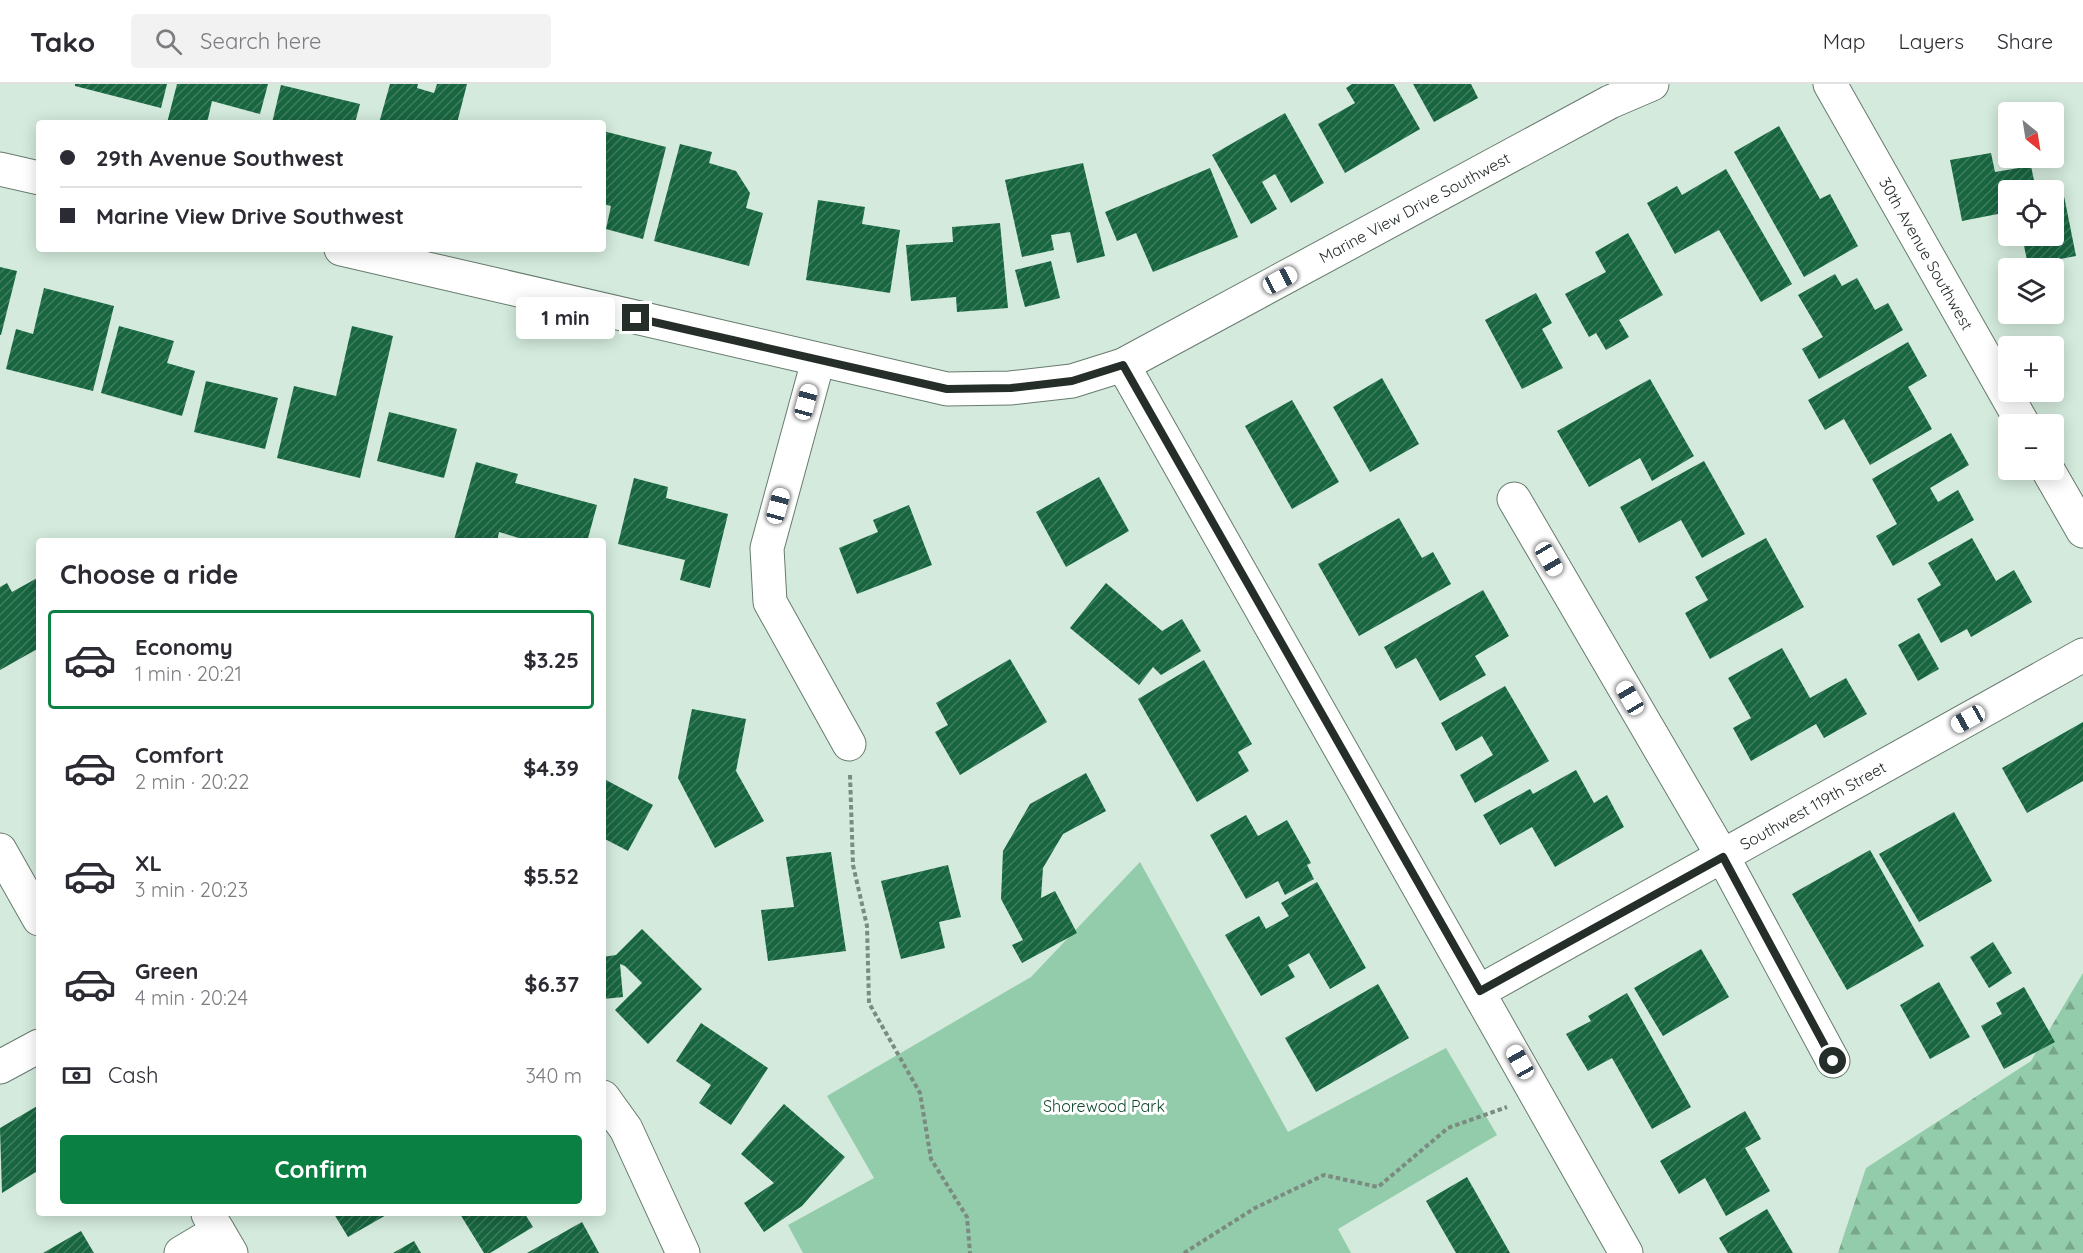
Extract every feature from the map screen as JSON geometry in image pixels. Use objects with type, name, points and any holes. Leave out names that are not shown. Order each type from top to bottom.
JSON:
[{"type":"street","name":"Marine View Drive Southwest","points":[[354,252],[947,389],[1011,388],[1072,381],[1123,365],[1610,102],[1652,84]]},
{"type":"street","name":"30th Avenue Southwest","points":[[1830,84],[2017,414]]},
{"type":"street","points":[[0,169],[36,177]]},
{"type":"street","points":[[818,361],[767,548],[770,602],[849,744]]},
{"type":"street","points":[[1123,365],[1480,991],[1626,1253]]},
{"type":"street","points":[[2054,480],[2083,531]]},
{"type":"street","points":[[1514,499],[1723,857],[1833,1061]]},
{"type":"street","name":"Southwest 119th Street","points":[[1480,991],[2083,655]]},
{"type":"street","points":[[0,850],[36,914]]},
{"type":"street","points":[[0,1067],[36,1048]]},
{"type":"street","points":[[606,1101],[626,1129],[683,1253]]},
{"type":"street","points":[[181,1253],[219,1233]]},
{"type":"path","points":[[849,744],[853,865],[867,926],[869,1003],[921,1093],[931,1159],[967,1217],[970,1253]]},
{"type":"path","points":[[1184,1253],[1255,1208],[1324,1175],[1378,1187],[1448,1128],[1539,1097]]},
{"type":"green space","name":"Shorewood Park","points":[[1140,862],[1288,1132],[1446,1048],[1497,1135],[1338,1229],[1351,1253],[803,1253],[788,1225],[874,1178],[827,1096],[1031,977]]},
{"type":"green space","points":[[2083,973],[2083,1253],[1838,1253],[1866,1168],[2031,1061]]},
{"type":"building","points":[[75,84],[167,84],[161,108],[75,86]]},
{"type":"building","points":[[177,84],[268,84],[260,114],[212,101],[208,120],[168,120]]},
{"type":"building","points":[[390,84],[418,84],[417,88],[434,93],[437,84],[467,84],[458,120],[380,120]]},
{"type":"building","points":[[1352,84],[1394,84],[1420,129],[1345,173],[1318,124],[1355,103],[1346,88]]},
{"type":"building","points":[[1413,84],[1471,84],[1478,98],[1434,122]]},
{"type":"building","points":[[281,85],[360,104],[356,120],[273,120]]},
{"type":"building","points":[[1285,113],[1324,183],[1291,203],[1275,174],[1262,182],[1277,209],[1251,224],[1212,155]]},
{"type":"building","points":[[1779,126],[1820,199],[1830,194],[1858,246],[1804,277],[1734,152]]},
{"type":"building","points":[[606,132],[666,147],[643,239],[606,229],[611,206],[606,205]]},
{"type":"building","points":[[680,144],[712,152],[709,163],[736,171],[750,193],[746,208],[763,213],[749,266],[654,241]]},
{"type":"building","points":[[1991,153],[1995,172],[2031,168],[2034,180],[1998,180],[1998,214],[1962,221],[1950,160]]},
{"type":"building","points":[[1083,163],[1105,256],[1077,263],[1070,232],[1051,235],[1054,250],[1022,257],[1005,180]]},
{"type":"building","points":[[1210,168],[1238,237],[1153,272],[1136,233],[1117,241],[1105,212]]},
{"type":"building","points":[[1726,169],[1792,284],[1761,302],[1719,230],[1675,254],[1647,203],[1677,186],[1682,195]]},
{"type":"building","points":[[2064,196],[2076,256],[2027,258],[2024,246],[2064,246]]},
{"type":"building","points":[[818,200],[865,207],[862,224],[900,230],[890,293],[806,280]]},
{"type":"building","points":[[1000,223],[1008,308],[957,312],[956,297],[911,301],[906,245],[953,242],[952,227]]},
{"type":"building","points":[[1628,233],[1663,295],[1619,320],[1629,337],[1606,350],[1596,333],[1589,337],[1565,294],[1606,272],[1595,252]]},
{"type":"building","points":[[1051,261],[1060,298],[1025,307],[1015,270]]},
{"type":"building","points":[[0,267],[17,271],[1,335],[0,335]]},
{"type":"building","points":[[1835,274],[1842,286],[1857,278],[1875,310],[1888,303],[1903,330],[1819,379],[1802,349],[1823,337],[1798,295]]},
{"type":"building","points":[[44,288],[114,306],[93,391],[6,369],[16,329],[33,334]]},
{"type":"building","points":[[1536,293],[1552,323],[1542,329],[1563,368],[1522,389],[1485,320]]},
{"type":"building","points":[[119,326],[174,341],[167,363],[195,371],[182,416],[101,393]]},
{"type":"building","points":[[352,326],[393,336],[360,478],[277,458],[294,386],[336,396]]},
{"type":"building","points":[[1908,342],[1927,376],[1908,387],[1932,429],[1870,465],[1844,419],[1825,430],[1808,400]]},
{"type":"building","points":[[1382,378],[1419,444],[1370,472],[1333,407]]},
{"type":"building","points":[[1650,379],[1694,456],[1652,481],[1640,458],[1589,487],[1557,431]]},
{"type":"building","points":[[206,381],[278,398],[265,449],[194,432]]},
{"type":"building","points":[[1292,400],[1339,482],[1292,509],[1245,426]]},
{"type":"building","points":[[389,412],[457,429],[444,478],[377,461]]},
{"type":"building","points":[[1951,433],[1969,465],[1930,488],[1938,502],[1958,490],[1974,520],[1893,566],[1876,536],[1897,524],[1872,479]]},
{"type":"building","points":[[1704,461],[1745,534],[1702,558],[1681,520],[1639,543],[1620,507]]},
{"type":"building","points":[[476,462],[518,474],[515,483],[597,505],[588,538],[519,538],[499,532],[498,538],[455,538]]},
{"type":"building","points":[[1099,477],[1129,531],[1066,567],[1036,512]]},
{"type":"building","points":[[634,478],[668,487],[666,498],[728,514],[710,588],[680,580],[685,560],[618,544]]},
{"type":"building","points":[[909,505],[932,565],[857,594],[839,548],[878,532],[873,520]]},
{"type":"building","points":[[1399,518],[1422,558],[1433,552],[1451,584],[1359,636],[1318,564]]},
{"type":"building","points":[[1766,538],[1804,607],[1710,659],[1685,613],[1708,600],[1695,577]]},
{"type":"building","points":[[1972,538],[1996,581],[2014,570],[2032,602],[1971,637],[1967,629],[1941,643],[1917,599],[1941,585],[1928,563]]},
{"type":"building","points":[[36,579],[36,650],[0,670],[0,587],[7,583],[12,592]]},
{"type":"building","points":[[1106,583],[1162,631],[1182,619],[1201,651],[1161,675],[1153,667],[1139,685],[1070,628]]},
{"type":"building","points":[[1483,590],[1509,636],[1475,656],[1486,675],[1440,701],[1416,658],[1396,669],[1384,647]]},
{"type":"building","points":[[1919,633],[1939,669],[1918,681],[1898,645]]},
{"type":"building","points":[[1782,648],[1810,698],[1846,678],[1867,714],[1824,738],[1816,724],[1751,761],[1733,728],[1751,718],[1728,678]]},
{"type":"building","points":[[1010,659],[1047,722],[960,775],[935,732],[948,725],[936,703]]},
{"type":"building","points":[[1204,660],[1252,744],[1238,752],[1249,771],[1197,802],[1138,699]]},
{"type":"building","points":[[1505,686],[1549,761],[1475,803],[1460,775],[1493,755],[1482,736],[1456,751],[1441,723]]},
{"type":"building","points":[[692,709],[746,719],[736,771],[764,821],[715,848],[678,778]]},
{"type":"building","points":[[2083,722],[2083,781],[2027,813],[2002,768]]},
{"type":"building","points":[[1576,770],[1594,803],[1607,795],[1624,827],[1555,867],[1532,827],[1500,845],[1483,815],[1530,789],[1533,794]]},
{"type":"building","points":[[1086,773],[1106,811],[1063,834],[1043,868],[1041,898],[1055,891],[1077,933],[1022,963],[1012,945],[1023,940],[1001,899],[1003,851],[1030,804]]},
{"type":"building","points":[[606,780],[653,805],[628,851],[606,840]]},
{"type":"building","points":[[1954,812],[1992,881],[1919,922],[1879,854]]},
{"type":"building","points":[[1246,815],[1258,836],[1287,820],[1311,863],[1307,865],[1314,879],[1285,895],[1278,881],[1246,899],[1210,835]]},
{"type":"building","points":[[1870,850],[1924,946],[1847,990],[1792,894]]},
{"type":"building","points":[[831,852],[846,951],[768,961],[761,910],[794,907],[786,857]]},
{"type":"building","points":[[948,865],[961,917],[939,922],[945,948],[901,959],[881,881]]},
{"type":"building","points":[[1317,882],[1366,968],[1330,989],[1309,953],[1288,965],[1295,977],[1261,996],[1225,935],[1259,916],[1266,929],[1289,916],[1281,903]]},
{"type":"building","points":[[642,929],[702,989],[648,1044],[615,1010],[642,983],[625,966],[620,964],[623,997],[606,999],[606,957],[616,955]]},
{"type":"building","points":[[1993,942],[2012,973],[1989,988],[1970,957]]},
{"type":"building","points":[[1701,949],[1729,997],[1663,1036],[1634,988]]},
{"type":"building","points":[[1939,982],[1970,1037],[1930,1059],[1900,1005]]},
{"type":"building","points":[[1378,984],[1409,1038],[1316,1092],[1285,1038]]},
{"type":"building","points":[[2024,987],[2055,1042],[2004,1069],[1981,1026],[2002,1014],[1996,1003]]},
{"type":"building","points":[[1627,993],[1691,1107],[1652,1129],[1612,1058],[1588,1071],[1566,1034],[1591,1021],[1588,1016]]},
{"type":"building","points":[[701,1023],[768,1068],[731,1125],[699,1103],[711,1085],[676,1061]]},
{"type":"building","points":[[784,1104],[845,1157],[802,1206],[764,1232],[744,1203],[774,1183],[741,1154]]},
{"type":"building","points":[[36,1107],[36,1172],[2,1193],[0,1128]]},
{"type":"building","points":[[1745,1111],[1761,1139],[1745,1148],[1770,1191],[1726,1216],[1705,1178],[1679,1194],[1660,1161]]},
{"type":"building","points":[[1467,1177],[1510,1253],[1456,1253],[1426,1201]]},
{"type":"building","points":[[1767,1209],[1793,1253],[1728,1253],[1719,1238]]},
{"type":"building","points":[[335,1216],[385,1216],[348,1237]]},
{"type":"building","points":[[461,1216],[526,1216],[533,1227],[490,1253],[484,1253]]},
{"type":"building","points":[[582,1222],[599,1253],[527,1253]]},
{"type":"building","points":[[81,1231],[94,1253],[43,1253]]},
{"type":"building","points":[[414,1241],[421,1253],[393,1253]]},
{"type":"route","points":[[636,318],[947,389],[1011,388],[1072,381],[1123,365],[1480,991],[1723,857],[1833,1061]]}]
